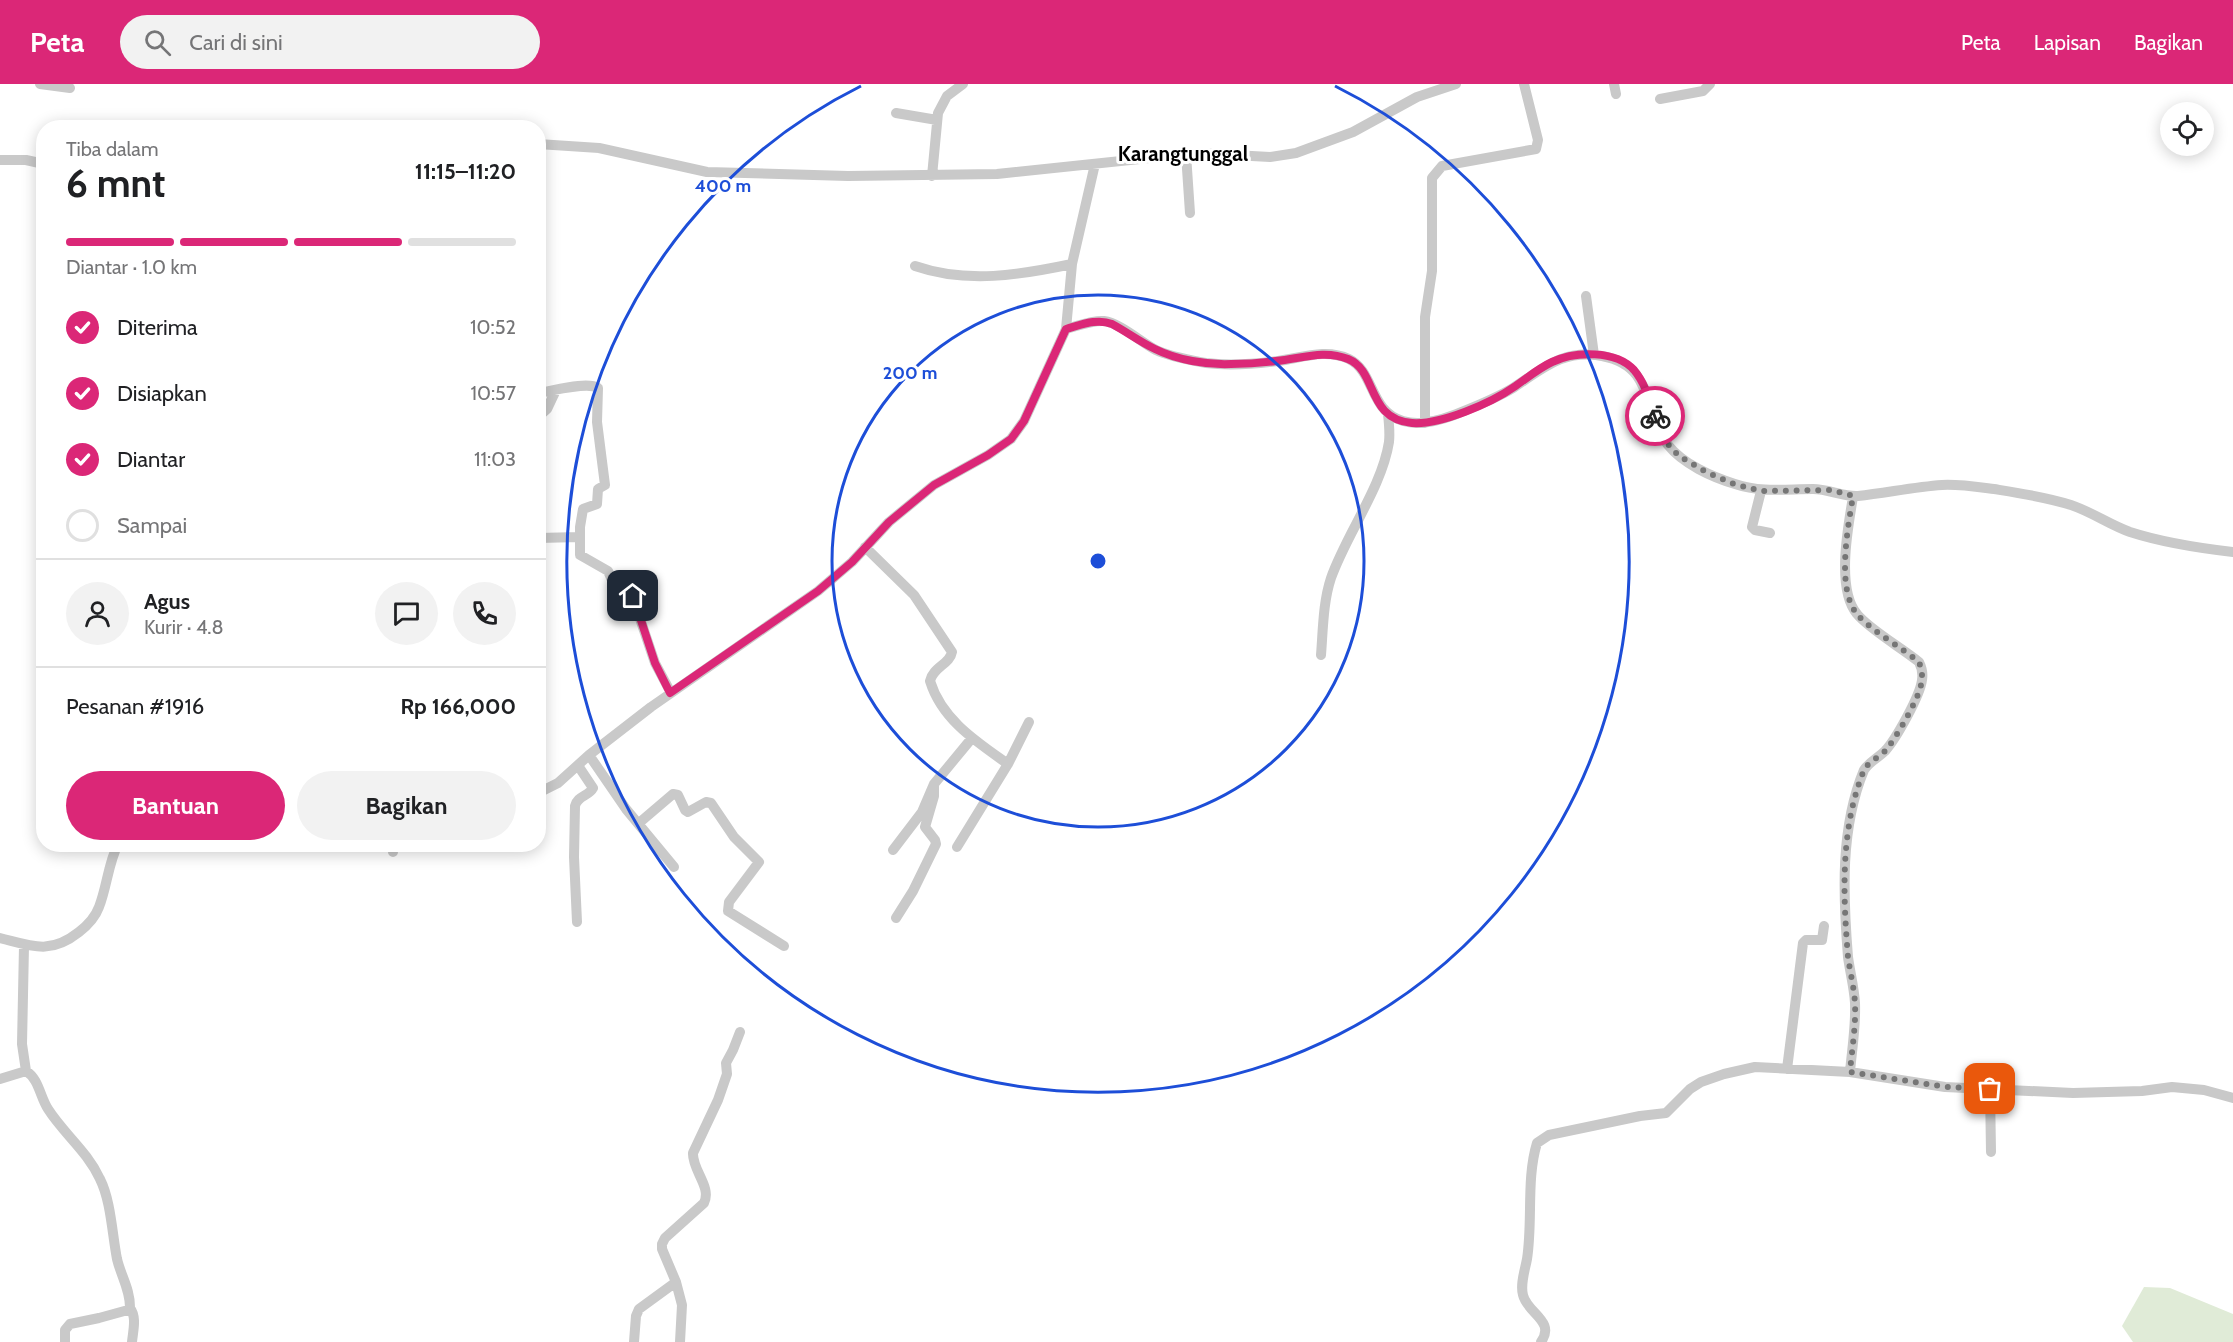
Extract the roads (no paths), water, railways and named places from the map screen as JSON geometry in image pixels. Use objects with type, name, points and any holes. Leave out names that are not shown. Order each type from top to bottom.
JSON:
[{"type":"street","points":[[40,84],[70,88]]},
{"type":"street","points":[[932,176],[937,120],[943,101],[963,84]]},
{"type":"street","points":[[546,144],[599,148],[707,172],[932,176],[997,174],[1186,154],[1270,157],[1296,153],[1353,132],[1417,97],[1456,84]]},
{"type":"street","points":[[1425,423],[1425,317],[1432,271],[1432,178],[1442,166],[1536,148],[1538,140],[1524,84]]},
{"type":"street","points":[[1660,99],[1703,91],[1710,84]]},
{"type":"street","points":[[896,112],[937,120]]},
{"type":"street","points":[[1186,154],[1190,213]]},
{"type":"street","points":[[0,160],[36,162]]},
{"type":"street","points":[[546,789],[579,767],[589,755],[670,693],[818,591],[852,562],[895,516],[934,485],[988,455],[1011,439],[1024,421],[1066,329],[1072,264],[1095,164]]},
{"type":"street","points":[[915,266],[950,275],[983,277],[1035,272],[1072,264]]},
{"type":"street","points":[[1586,296],[1594,355]]},
{"type":"street","points":[[1066,329],[1095,322],[1108,322],[1163,353],[1205,363],[1277,361],[1313,354],[1341,357],[1352,361],[1362,371],[1379,405],[1388,414],[1403,421],[1425,423],[1487,402],[1513,388],[1551,362],[1572,356],[1594,355],[1623,362],[1633,369],[1646,390],[1662,436],[1679,456],[1706,472],[1734,484],[1761,491],[1816,489],[1832,490],[1853,496],[1945,484],[1992,489],[2072,505],[2112,525],[2156,540],[2194,548],[2233,552]]},
{"type":"street","points":[[546,392],[586,385],[596,386],[598,390],[597,422],[605,486],[598,490],[597,504],[583,509],[580,537],[581,556],[607,570],[615,587],[632,592],[655,663],[670,693]]},
{"type":"street","points":[[546,410],[556,390]]},
{"type":"street","points":[[1321,656],[1324,610],[1329,587],[1387,450],[1390,436],[1388,414]]},
{"type":"street","points":[[1761,491],[1752,527],[1755,530],[1770,533]]},
{"type":"street","points":[[1850,1072],[1855,1001],[1845,915],[1848,834],[1864,770],[1870,761],[1884,752],[1896,735],[1918,696],[1923,677],[1919,662],[1862,620],[1852,607],[1845,572],[1853,496]]},
{"type":"street","points":[[546,538],[580,537]]},
{"type":"street","points":[[865,547],[914,595],[952,652],[951,657],[933,673],[930,681],[946,713],[972,738],[1008,764]]},
{"type":"street","points":[[957,847],[1008,764],[1029,722]]},
{"type":"street","points":[[893,850],[922,812],[934,784],[972,738]]},
{"type":"street","points":[[589,755],[674,867]]},
{"type":"street","points":[[577,922],[574,857],[575,806],[578,800],[593,788],[579,767]]},
{"type":"street","points":[[896,918],[913,891],[936,844],[925,827],[934,796],[934,784]]},
{"type":"street","points":[[639,823],[674,794],[678,795],[688,812],[706,802],[711,803],[734,837],[759,862],[729,903],[728,911],[784,946]]},
{"type":"street","points":[[0,938],[24,946],[52,947],[70,938],[88,924],[100,906],[116,852]]},
{"type":"street","points":[[1787,1069],[1803,943],[1806,940],[1822,940],[1824,926]]},
{"type":"street","points":[[24,946],[22,1044],[26,1071],[33,1076],[42,1099],[52,1115],[85,1154],[100,1178],[108,1205],[119,1265],[129,1292],[130,1308],[134,1313],[132,1342]]},
{"type":"street","points":[[680,1342],[682,1305],[676,1282],[661,1246],[665,1238],[704,1203],[706,1198],[706,1192],[693,1161],[693,1153],[718,1100],[727,1074],[726,1063],[740,1032]]},
{"type":"street","points":[[1542,1342],[1546,1334],[1545,1325],[1523,1298],[1522,1288],[1528,1249],[1534,1158],[1538,1143],[1549,1135],[1669,1112],[1690,1089],[1701,1082],[1755,1067],[1850,1072],[1946,1087],[2073,1093],[2142,1091],[2172,1087],[2232,1093]]},
{"type":"street","points":[[0,1079],[26,1071]]},
{"type":"street","points":[[1990,1089],[1991,1152]]},
{"type":"street","points":[[634,1342],[636,1316],[639,1309],[676,1282]]},
{"type":"street","points":[[65,1342],[65,1330],[70,1324],[130,1308]]},
{"type":"district","name":"Karangtunggal","points":[[1183,153]]}]
